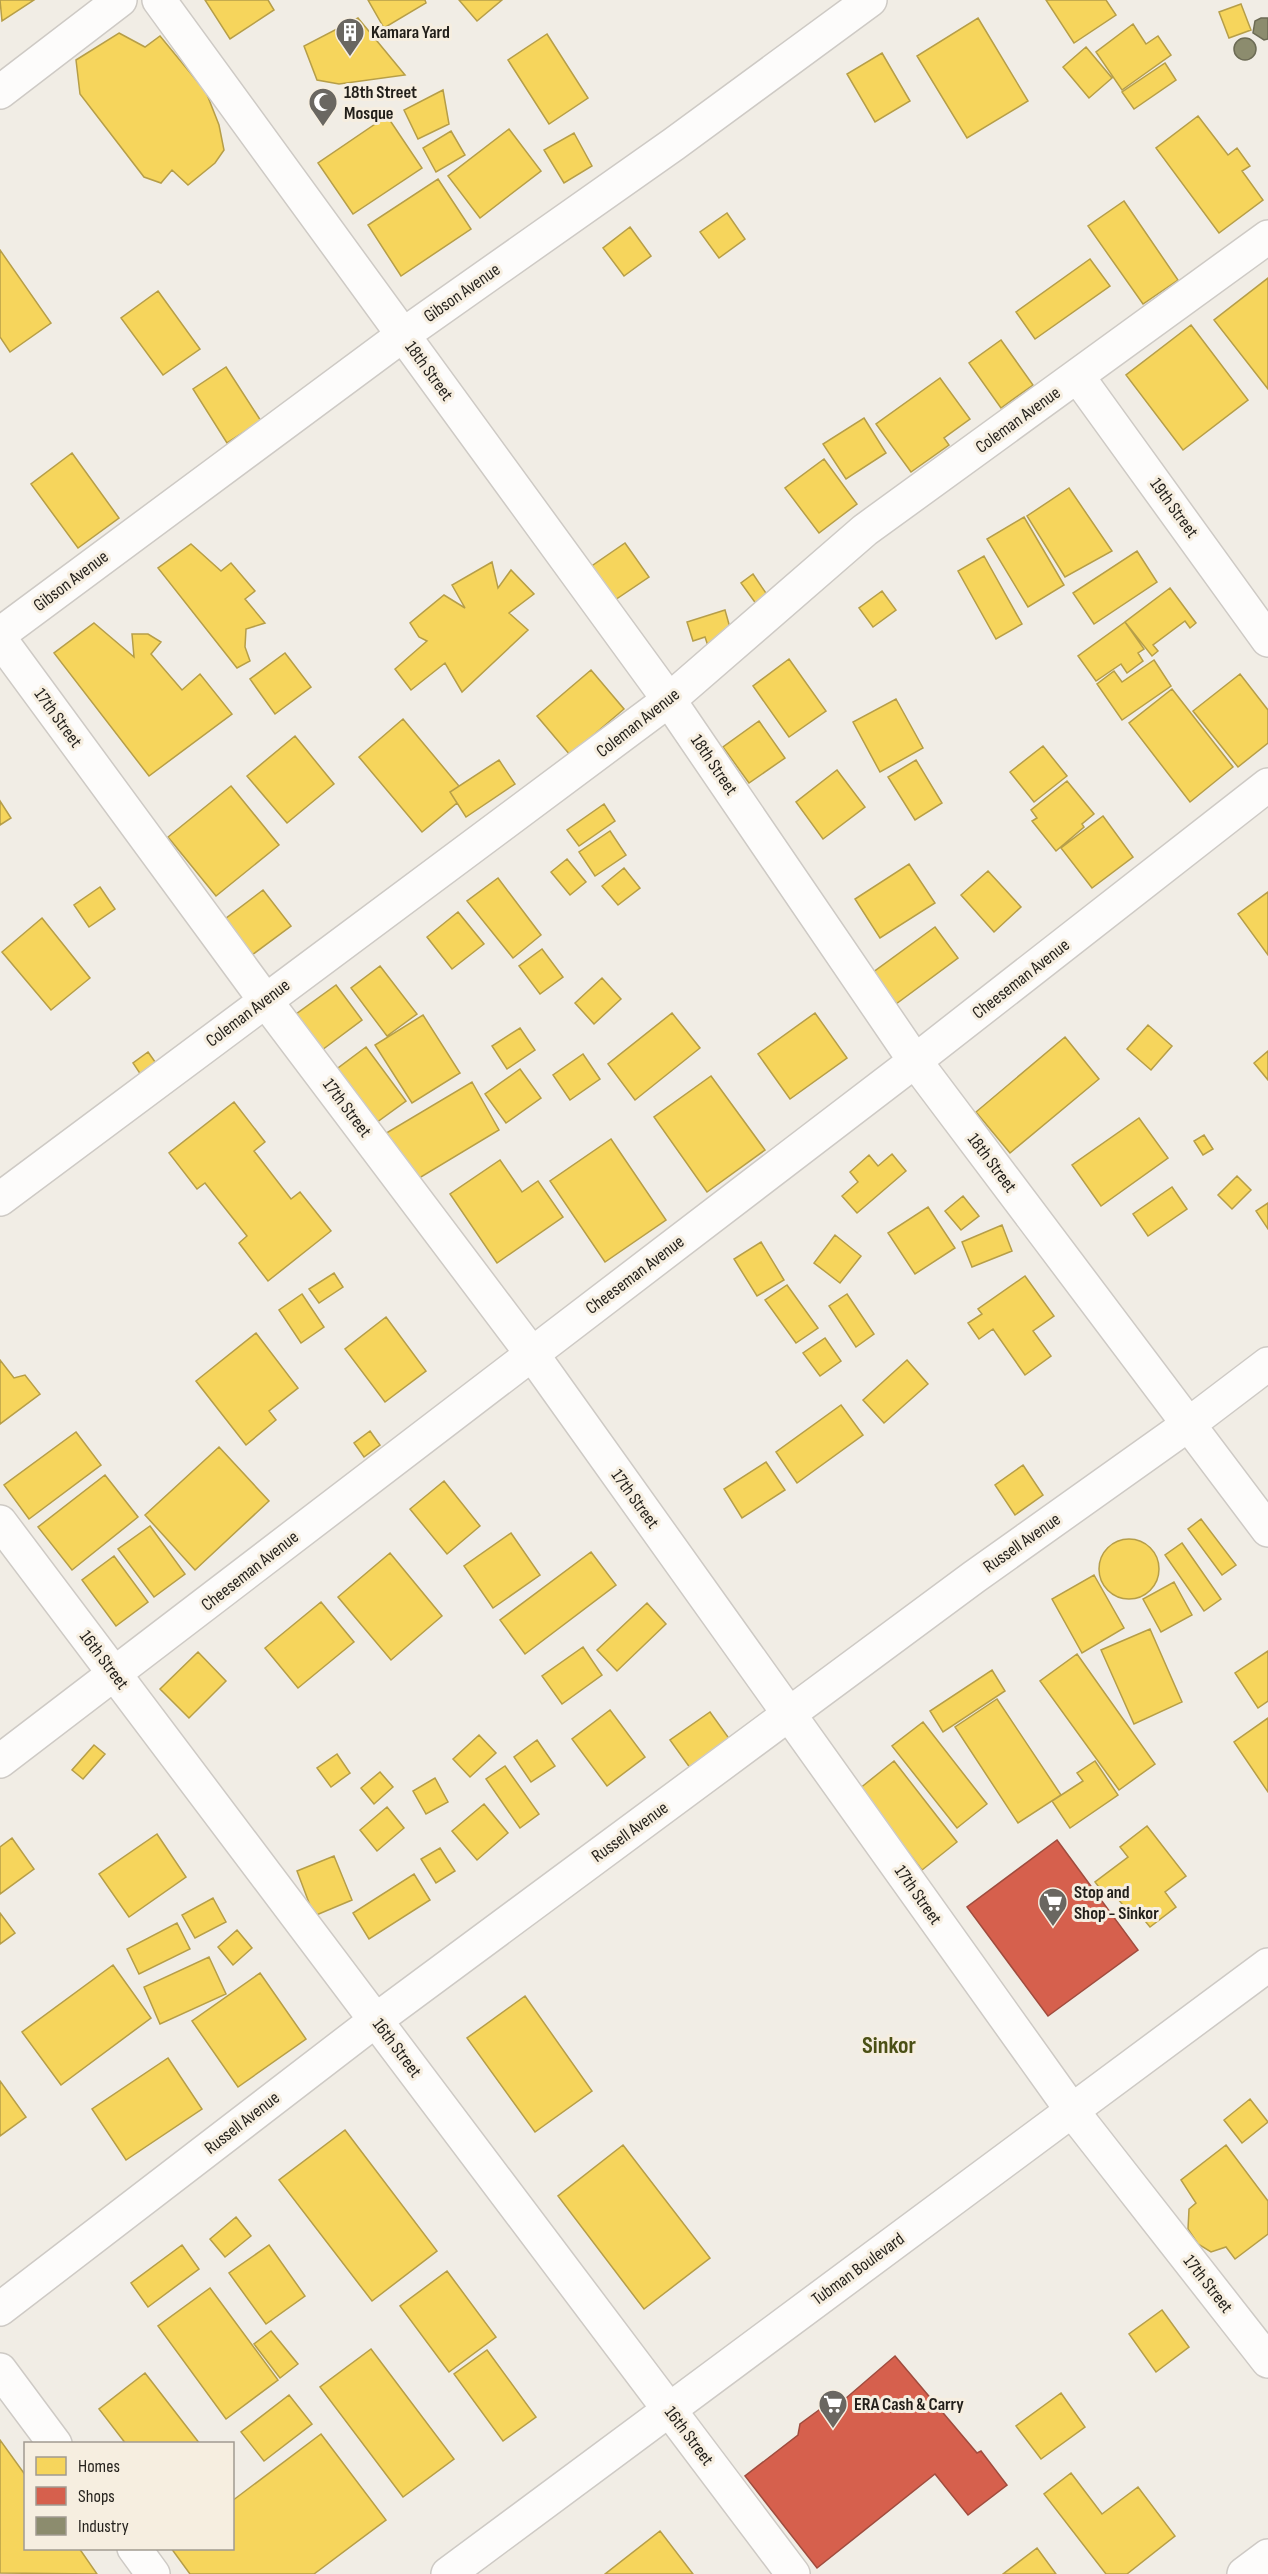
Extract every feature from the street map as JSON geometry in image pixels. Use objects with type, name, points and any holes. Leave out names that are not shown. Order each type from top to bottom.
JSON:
[{"type":"main road","points":[[0,92],[120,0]]},
{"type":"main road","name":"18th Street","points":[[159,0],[669,700],[915,1062],[1268,1530]]},
{"type":"main road","name":"Gibson Avenue","points":[[0,634],[403,335],[674,144],[870,0]]},
{"type":"main road","name":"Coleman Avenue","points":[[0,1199],[669,700],[865,530],[1268,237]]},
{"type":"main road","name":"19th Street","points":[[1078,377],[1268,640]]},
{"type":"main road","name":"17th Street","points":[[0,639],[265,1000],[532,1354],[1073,2112],[1268,2361]]},
{"type":"main road","name":"Cheeseman Avenue","points":[[0,1761],[116,1675],[915,1062],[1268,785]]},
{"type":"main road","name":"Russell Avenue","points":[[0,2309],[376,2020],[974,1577],[1189,1424],[1268,1364]]},
{"type":"main road","name":"16th Street","points":[[0,1522],[793,2574]]},
{"type":"main road","name":"Tubman Boulevard","points":[[447,2574],[668,2408],[1073,2112],[1268,1965]]},
{"type":"main road","points":[[0,2370],[54,2442]]},
{"type":"main road","points":[[135,2550],[153,2574]]},
{"type":"main road","points":[[1244,2574],[1268,2556]]},
{"type":"building: Homes","points":[[0,0],[34,0],[2,21]]},
{"type":"building: Homes","points":[[205,0],[268,0],[274,10],[230,39]]},
{"type":"building: Homes","points":[[368,0],[425,0],[426,3],[384,28]]},
{"type":"building: Homes","points":[[459,0],[502,0],[477,21]]},
{"type":"building: Homes","points":[[1046,0],[1106,0],[1116,15],[1074,43]]},
{"type":"building: Homes","points":[[1241,4],[1251,30],[1229,38],[1219,12]]},
{"type":"building: Homes","name":"Kamara Yard","points":[[358,18],[405,75],[339,84],[317,80],[304,46]]},
{"type":"building: Homes","points":[[978,18],[1028,101],[967,138],[917,56]]},
{"type":"building: Homes","points":[[1133,24],[1146,44],[1158,36],[1171,55],[1122,90],[1096,52]]},
{"type":"building: Homes","points":[[119,33],[145,47],[160,36],[206,92],[219,125],[224,150],[215,163],[188,185],[172,170],[161,183],[144,177],[80,94],[76,60]]},
{"type":"building: Homes","points":[[547,34],[588,98],[549,124],[508,60]]},
{"type":"building: Homes","points":[[1086,47],[1112,78],[1089,98],[1063,67]]},
{"type":"building: Homes","points":[[882,53],[910,101],[875,122],[847,74]]},
{"type":"building: Homes","points":[[1165,63],[1176,80],[1134,109],[1122,92]]},
{"type":"building: Homes","points":[[443,90],[449,124],[418,139],[404,110]]},
{"type":"building: Homes","points":[[387,116],[422,168],[353,214],[318,163]]},
{"type":"building: Homes","points":[[1198,116],[1228,155],[1237,148],[1250,166],[1242,171],[1263,200],[1219,233],[1156,148]]},
{"type":"building: Homes","points":[[509,129],[541,171],[480,218],[448,176]]},
{"type":"building: Homes","points":[[451,131],[465,155],[436,172],[423,148]]},
{"type":"building: Homes","points":[[574,133],[592,166],[564,183],[544,150]]},
{"type":"building: Homes","points":[[438,179],[471,229],[401,276],[368,225]]},
{"type":"building: Homes","points":[[1124,201],[1178,280],[1143,304],[1088,226]]},
{"type":"building: Homes","points":[[727,213],[745,239],[719,258],[700,232]]},
{"type":"building: Homes","points":[[630,227],[651,256],[624,276],[603,248]]},
{"type":"building: Homes","points":[[0,250],[51,323],[10,352],[0,337]]},
{"type":"building: Homes","points":[[1090,259],[1110,286],[1035,339],[1016,312]]},
{"type":"building: Homes","points":[[1268,278],[1268,389],[1214,320]]},
{"type":"building: Homes","points":[[158,291],[200,349],[163,375],[121,318]]},
{"type":"building: Homes","points":[[1191,325],[1248,400],[1183,450],[1126,375]]},
{"type":"building: Homes","points":[[1001,340],[1033,385],[1001,408],[969,363]]},
{"type":"building: Homes","points":[[226,367],[261,421],[227,443],[193,389]]},
{"type":"building: Homes","points":[[940,378],[970,419],[944,438],[949,445],[911,472],[876,424]]},
{"type":"building: Homes","points":[[864,418],[886,453],[846,479],[823,444]]},
{"type":"building: Homes","points":[[72,453],[119,518],[78,548],[31,484]]},
{"type":"building: Homes","points":[[824,459],[857,504],[819,533],[785,488]]},
{"type":"building: Homes","points":[[1069,488],[1112,551],[1065,577],[1027,516]]},
{"type":"building: Homes","points":[[1024,517],[1064,585],[1028,607],[987,539]]},
{"type":"building: Homes","points":[[625,543],[649,577],[606,606],[583,572]]},
{"type":"building: Homes","points":[[191,544],[221,571],[231,563],[255,591],[245,599],[265,623],[246,629],[245,647],[250,661],[237,668],[158,568]]},
{"type":"building: Homes","points":[[1137,551],[1157,582],[1094,624],[1073,593]]},
{"type":"building: Homes","points":[[984,556],[1022,624],[996,639],[958,571]]},
{"type":"building: Homes","points":[[492,562],[498,588],[511,570],[534,594],[509,613],[528,630],[462,692],[445,663],[411,690],[395,669],[427,641],[419,637],[410,623],[444,595],[465,608],[452,585]]},
{"type":"building: Homes","points":[[753,574],[774,605],[762,612],[741,583]]},
{"type":"building: Homes","points":[[1170,588],[1196,623],[1190,628],[1185,621],[1153,645],[1158,651],[1152,656],[1125,622]]},
{"type":"building: Homes","points":[[882,591],[896,610],[873,627],[859,608]]},
{"type":"building: Homes","points":[[725,610],[734,642],[709,649],[705,637],[693,641],[687,622]]},
{"type":"building: Homes","points":[[1125,622],[1144,649],[1138,653],[1143,661],[1127,673],[1121,664],[1096,681],[1078,656]]},
{"type":"building: Homes","points":[[94,623],[134,657],[132,634],[148,634],[161,642],[151,654],[182,690],[200,674],[232,714],[149,776],[54,653]]},
{"type":"building: Homes","points":[[285,653],[311,687],[275,714],[250,679]]},
{"type":"building: Homes","points":[[789,659],[826,711],[789,737],[753,686]]},
{"type":"building: Homes","points":[[1154,660],[1171,686],[1122,720],[1097,684],[1114,671],[1122,682]]},
{"type":"building: Homes","points":[[591,670],[624,709],[570,755],[537,716]]},
{"type":"building: Homes","points":[[1240,674],[1268,710],[1268,743],[1238,767],[1193,711]]},
{"type":"building: Homes","points":[[1172,689],[1233,767],[1190,802],[1129,723]]},
{"type":"building: Homes","points":[[896,699],[923,748],[880,772],[853,722]]},
{"type":"building: Homes","points":[[403,719],[459,786],[450,792],[457,803],[422,832],[359,757]]},
{"type":"building: Homes","points":[[759,721],[785,758],[749,783],[723,747]]},
{"type":"building: Homes","points":[[295,736],[334,784],[287,823],[247,776]]},
{"type":"building: Homes","points":[[1043,746],[1067,776],[1034,802],[1010,772]]},
{"type":"building: Homes","points":[[499,760],[515,784],[466,817],[450,792]]},
{"type":"building: Homes","points":[[916,760],[942,803],[915,820],[888,777]]},
{"type":"building: Homes","points":[[837,770],[865,807],[823,839],[796,802]]},
{"type":"building: Homes","points":[[1067,781],[1094,814],[1082,824],[1084,827],[1056,851],[1032,821],[1037,818],[1031,810]]},
{"type":"building: Homes","points":[[231,786],[279,845],[216,896],[168,837]]},
{"type":"building: Homes","points":[[0,801],[11,818],[0,825]]},
{"type":"building: Homes","points":[[604,804],[615,821],[579,846],[567,830]]},
{"type":"building: Homes","points":[[1103,816],[1133,857],[1092,888],[1061,848]]},
{"type":"building: Homes","points":[[610,831],[626,855],[595,876],[579,852]]},
{"type":"building: Homes","points":[[567,859],[586,882],[570,895],[551,872]]},
{"type":"building: Homes","points":[[909,864],[935,903],[880,938],[855,899]]},
{"type":"building: Homes","points":[[624,868],[640,888],[618,905],[602,886]]},
{"type":"building: Homes","points":[[988,871],[1021,907],[994,932],[961,895]]},
{"type":"building: Homes","points":[[498,878],[541,935],[513,958],[467,901]]},
{"type":"building: Homes","points":[[100,887],[115,909],[89,927],[74,905]]},
{"type":"building: Homes","points":[[263,890],[291,926],[252,955],[225,919]]},
{"type":"building: Homes","points":[[1268,892],[1268,955],[1238,914]]},
{"type":"building: Homes","points":[[458,912],[484,944],[452,969],[427,937]]},
{"type":"building: Homes","points":[[42,918],[90,978],[51,1010],[2,952]]},
{"type":"building: Homes","points":[[935,927],[958,958],[896,1004],[872,973]]},
{"type":"building: Homes","points":[[542,949],[563,977],[540,994],[519,966]]},
{"type":"building: Homes","points":[[380,966],[417,1014],[387,1036],[351,988]]},
{"type":"building: Homes","points":[[602,978],[621,999],[594,1024],[575,1003]]},
{"type":"building: Homes","points":[[336,985],[362,1020],[318,1053],[292,1017]]},
{"type":"building: Homes","points":[[672,1013],[700,1048],[635,1100],[608,1064]]},
{"type":"building: Homes","points":[[815,1013],[847,1058],[790,1099],[758,1054]]},
{"type":"building: Homes","points":[[423,1015],[460,1073],[412,1103],[375,1045]]},
{"type":"building: Homes","points":[[1148,1025],[1172,1046],[1151,1070],[1127,1049]]},
{"type":"building: Homes","points":[[520,1028],[535,1050],[507,1069],[492,1046]]},
{"type":"building: Homes","points":[[1065,1037],[1099,1079],[1010,1153],[976,1112]]},
{"type":"building: Homes","points":[[366,1047],[406,1101],[369,1128],[330,1074]]},
{"type":"building: Homes","points":[[1268,1051],[1268,1080],[1254,1063]]},
{"type":"building: Homes","points":[[148,1052],[163,1073],[147,1084],[133,1063]]},
{"type":"building: Homes","points":[[583,1054],[600,1079],[570,1100],[553,1075]]},
{"type":"building: Homes","points":[[520,1069],[541,1098],[506,1123],[485,1094]]},
{"type":"building: Homes","points":[[711,1076],[765,1150],[707,1192],[654,1117]]},
{"type":"building: Homes","points":[[472,1082],[499,1130],[411,1183],[383,1135]]},
{"type":"building: Homes","points":[[234,1102],[265,1142],[254,1151],[291,1199],[300,1192],[331,1231],[268,1281],[239,1243],[247,1236],[205,1183],[197,1189],[169,1153]]},
{"type":"building: Homes","points":[[1139,1118],[1168,1158],[1101,1206],[1072,1165]]},
{"type":"building: Homes","points":[[1204,1135],[1213,1149],[1203,1155],[1194,1141]]},
{"type":"building: Homes","points":[[611,1139],[666,1220],[605,1262],[550,1181]]},
{"type":"building: Homes","points":[[892,1154],[906,1171],[857,1213],[842,1196],[858,1182],[850,1172],[869,1155],[878,1166]]},
{"type":"building: Homes","points":[[500,1160],[522,1192],[538,1181],[563,1217],[497,1263],[450,1194]]},
{"type":"building: Homes","points":[[1237,1176],[1251,1190],[1232,1209],[1218,1195]]},
{"type":"building: Homes","points":[[1172,1187],[1187,1209],[1148,1236],[1133,1214]]},
{"type":"building: Homes","points":[[963,1196],[979,1216],[961,1230],[945,1211]]},
{"type":"building: Homes","points":[[1268,1203],[1268,1229],[1256,1211]]},
{"type":"building: Homes","points":[[928,1207],[955,1248],[915,1274],[888,1233]]},
{"type":"building: Homes","points":[[1002,1225],[1012,1251],[972,1267],[962,1242]]},
{"type":"building: Homes","points":[[835,1235],[861,1256],[840,1283],[814,1263]]},
{"type":"building: Homes","points":[[761,1242],[784,1280],[757,1296],[734,1259]]},
{"type":"building: Homes","points":[[334,1273],[343,1287],[319,1303],[309,1289]]},
{"type":"building: Homes","points":[[1025,1276],[1054,1316],[1033,1331],[1051,1356],[1025,1375],[993,1329],[979,1339],[968,1323],[982,1314],[978,1309]]},
{"type":"building: Homes","points":[[787,1285],[818,1328],[796,1343],[765,1300]]},
{"type":"building: Homes","points":[[302,1294],[324,1327],[301,1343],[279,1310]]},
{"type":"building: Homes","points":[[847,1294],[874,1334],[856,1347],[829,1306]]},
{"type":"building: Homes","points":[[386,1317],[426,1371],[385,1402],[345,1349]]},
{"type":"building: Homes","points":[[256,1333],[298,1388],[269,1411],[276,1420],[246,1445],[196,1381]]},
{"type":"building: Homes","points":[[825,1338],[841,1361],[820,1376],[803,1353]]},
{"type":"building: Homes","points":[[0,1360],[14,1378],[25,1375],[40,1394],[0,1424]]},
{"type":"building: Homes","points":[[907,1360],[928,1384],[884,1423],[863,1400]]},
{"type":"building: Homes","points":[[841,1405],[863,1435],[797,1483],[776,1452]]},
{"type":"building: Homes","points":[[370,1431],[380,1445],[364,1457],[354,1443]]},
{"type":"building: Homes","points":[[76,1432],[101,1465],[29,1519],[4,1485]]},
{"type":"building: Homes","points":[[219,1447],[269,1501],[195,1570],[145,1515]]},
{"type":"building: Homes","points":[[766,1462],[785,1490],[742,1518],[724,1489]]},
{"type":"building: Homes","points":[[1023,1465],[1043,1495],[1015,1515],[995,1485]]},
{"type":"building: Homes","points":[[105,1475],[138,1517],[72,1570],[38,1527]]},
{"type":"building: Homes","points":[[444,1481],[480,1526],[447,1554],[410,1509]]},
{"type":"building: Homes","points":[[1201,1519],[1236,1565],[1222,1575],[1188,1529]]},
{"type":"building: Homes","points":[[150,1526],[185,1574],[154,1597],[118,1549]]},
{"type":"building: Homes","points":[[511,1533],[540,1575],[493,1608],[464,1566]]},
{"type":"building: Homes","points":[[1129,1539],[1146,1544],[1154,1552],[1159,1569],[1154,1586],[1146,1594],[1129,1599],[1112,1594],[1104,1586],[1099,1569],[1104,1552],[1112,1544]]},
{"type":"building: Homes","points":[[1182,1543],[1221,1599],[1204,1611],[1165,1555]]},
{"type":"building: Homes","points":[[591,1552],[616,1585],[525,1654],[500,1620]]},
{"type":"building: Homes","points":[[390,1553],[442,1616],[391,1660],[338,1597]]},
{"type":"building: Homes","points":[[114,1556],[148,1602],[116,1626],[82,1580]]},
{"type":"building: Homes","points":[[1094,1575],[1124,1628],[1082,1653],[1052,1599]]},
{"type":"building: Homes","points":[[1174,1582],[1192,1615],[1161,1632],[1143,1599]]},
{"type":"building: Homes","points":[[321,1602],[354,1642],[298,1688],[265,1648]]},
{"type":"building: Homes","points":[[647,1603],[666,1624],[617,1671],[597,1650]]},
{"type":"building: Homes","points":[[1150,1629],[1182,1702],[1134,1724],[1101,1650]]},
{"type":"building: Homes","points":[[583,1647],[602,1675],[562,1704],[542,1676]]},
{"type":"building: Homes","points":[[1268,1651],[1268,1701],[1258,1708],[1235,1673]]},
{"type":"building: Homes","points":[[198,1652],[226,1681],[189,1718],[160,1689]]},
{"type":"building: Homes","points":[[1077,1654],[1155,1764],[1119,1790],[1040,1681]]},
{"type":"building: Homes","points":[[992,1670],[1005,1691],[943,1732],[930,1711]]},
{"type":"building: Homes","points":[[997,1699],[1061,1795],[1018,1823],[955,1727]]},
{"type":"building: Homes","points":[[610,1710],[645,1757],[607,1786],[572,1739]]},
{"type":"building: Homes","points":[[710,1712],[733,1744],[693,1772],[670,1740]]},
{"type":"building: Homes","points":[[1268,1718],[1268,1792],[1234,1742]]},
{"type":"building: Homes","points":[[923,1722],[987,1804],[957,1828],[892,1746]]},
{"type":"building: Homes","points":[[479,1735],[496,1753],[470,1777],[453,1759]]},
{"type":"building: Homes","points":[[537,1740],[555,1766],[531,1782],[514,1757]]},
{"type":"building: Homes","points":[[94,1745],[105,1754],[83,1779],[72,1770]]},
{"type":"building: Homes","points":[[337,1754],[350,1773],[331,1787],[317,1768]]},
{"type":"building: Homes","points":[[894,1761],[957,1842],[922,1870],[859,1789]]},
{"type":"building: Homes","points":[[1095,1761],[1118,1795],[1070,1828],[1052,1801],[1083,1781],[1077,1773]]},
{"type":"building: Homes","points":[[505,1766],[539,1814],[520,1828],[486,1779]]},
{"type":"building: Homes","points":[[380,1772],[393,1787],[374,1804],[361,1788]]},
{"type":"building: Homes","points":[[435,1778],[448,1802],[426,1814],[413,1791]]},
{"type":"building: Homes","points":[[484,1804],[508,1833],[477,1860],[452,1831]]},
{"type":"building: Homes","points":[[387,1807],[404,1828],[377,1851],[360,1830]]},
{"type":"building: Homes","points":[[1147,1826],[1186,1876],[1165,1892],[1176,1907],[1150,1927],[1141,1916],[1135,1920],[1114,1894],[1108,1899],[1095,1882],[1128,1857],[1120,1847]]},
{"type":"building: Homes","points":[[157,1834],[186,1877],[129,1917],[99,1874]]},
{"type":"building: Homes","points":[[12,1838],[34,1869],[0,1894],[0,1847]]},
{"type":"building: Homes","points":[[440,1848],[455,1871],[436,1883],[421,1859]]},
{"type":"building: Homes","points":[[334,1856],[352,1900],[314,1916],[297,1871]]},
{"type":"building: Homes","points":[[414,1874],[430,1900],[369,1939],[353,1913]]},
{"type":"building: Homes","points":[[213,1898],[226,1922],[195,1938],[182,1915]]},
{"type":"building: Homes","points":[[0,1913],[15,1933],[0,1944]]},
{"type":"building: Homes","points":[[177,1923],[190,1949],[139,1974],[127,1949]]},
{"type":"building: Homes","points":[[237,1930],[252,1948],[233,1965],[218,1947]]},
{"type":"building: Homes","points":[[209,1957],[226,1994],[160,2024],[144,1987]]},
{"type":"building: Homes","points":[[113,1965],[151,2018],[61,2085],[22,2032]]},
{"type":"building: Homes","points":[[260,1973],[306,2039],[238,2087],[192,2021]]},
{"type":"building: Homes","points":[[525,1996],[592,2091],[535,2132],[467,2038]]},
{"type":"building: Homes","points":[[168,2058],[202,2109],[126,2160],[92,2109]]},
{"type":"building: Homes","points":[[0,2081],[26,2117],[0,2136]]},
{"type":"building: Homes","points":[[1250,2099],[1268,2122],[1242,2143],[1224,2120]]},
{"type":"building: Homes","points":[[345,2130],[437,2251],[372,2301],[279,2180]]},
{"type":"building: Homes","points":[[623,2145],[710,2258],[644,2309],[558,2196]]},
{"type":"building: Homes","points":[[1226,2145],[1268,2201],[1268,2234],[1235,2259],[1226,2247],[1211,2252],[1198,2244],[1188,2229],[1189,2209],[1196,2203],[1181,2180]]},
{"type":"building: Homes","points":[[236,2217],[251,2236],[225,2257],[210,2239]]},
{"type":"building: Homes","points":[[182,2245],[199,2269],[148,2307],[131,2283]]},
{"type":"building: Homes","points":[[269,2245],[305,2296],[266,2324],[229,2273]]},
{"type":"building: Homes","points":[[447,2271],[496,2337],[449,2372],[400,2306]]},
{"type":"building: Homes","points":[[210,2288],[278,2380],[226,2419],[158,2326]]},
{"type":"building: Homes","points":[[1162,2310],[1189,2347],[1156,2372],[1129,2334]]},
{"type":"building: Homes","points":[[271,2331],[298,2364],[280,2378],[254,2344]]},
{"type":"building: Homes","points":[[371,2349],[454,2459],[403,2497],[320,2387]]},
{"type":"building: Homes","points":[[487,2350],[536,2417],[503,2441],[454,2374]]},
{"type":"building: Homes","points":[[145,2373],[198,2442],[124,2442],[99,2409]]},
{"type":"building: Homes","points":[[1061,2393],[1085,2427],[1041,2459],[1016,2426]]},
{"type":"building: Homes","points":[[289,2395],[312,2424],[264,2461],[241,2432]]},
{"type":"building: Homes","points":[[321,2434],[386,2520],[314,2574],[190,2574],[172,2550],[234,2550],[234,2499]]},
{"type":"building: Homes","points":[[0,2440],[24,2473],[24,2550],[80,2550],[97,2574],[0,2573]]},
{"type":"building: Homes","points":[[1071,2473],[1102,2514],[1138,2487],[1175,2536],[1127,2574],[1106,2574],[1044,2494]]},
{"type":"building: Homes","points":[[660,2531],[693,2574],[605,2574]]},
{"type":"building: Homes","points":[[1037,2548],[1056,2574],[1003,2574]]},
{"type":"building: Shops","name":"Stop and Shop - Sinkor","points":[[1057,1840],[1138,1950],[1048,2016],[967,1907]]},
{"type":"building: Shops","points":[[895,2356],[977,2453],[981,2451],[1007,2485],[968,2515],[935,2474],[817,2568],[745,2476],[798,2435],[800,2424],[838,2396],[845,2399]]},
{"type":"building: Industry","points":[[1268,18],[1268,39],[1264,40],[1253,33],[1255,21]]},
{"type":"building: Industry","points":[[1241,38],[1249,38],[1256,45],[1256,53],[1249,60],[1241,60],[1234,53],[1234,45]]},
{"type":"place","name":"Kamara Yard","points":[[350,58]]},
{"type":"place","name":"18th Street Mosque","points":[[323,128]]},
{"type":"place","name":"Stop and Shop - Sinkor","points":[[1053,1928]]},
{"type":"place","name":"ERA Cash & Carry","points":[[833,2430]]},
{"type":"district","name":"Sinkor","points":[[889,2045]]}]
